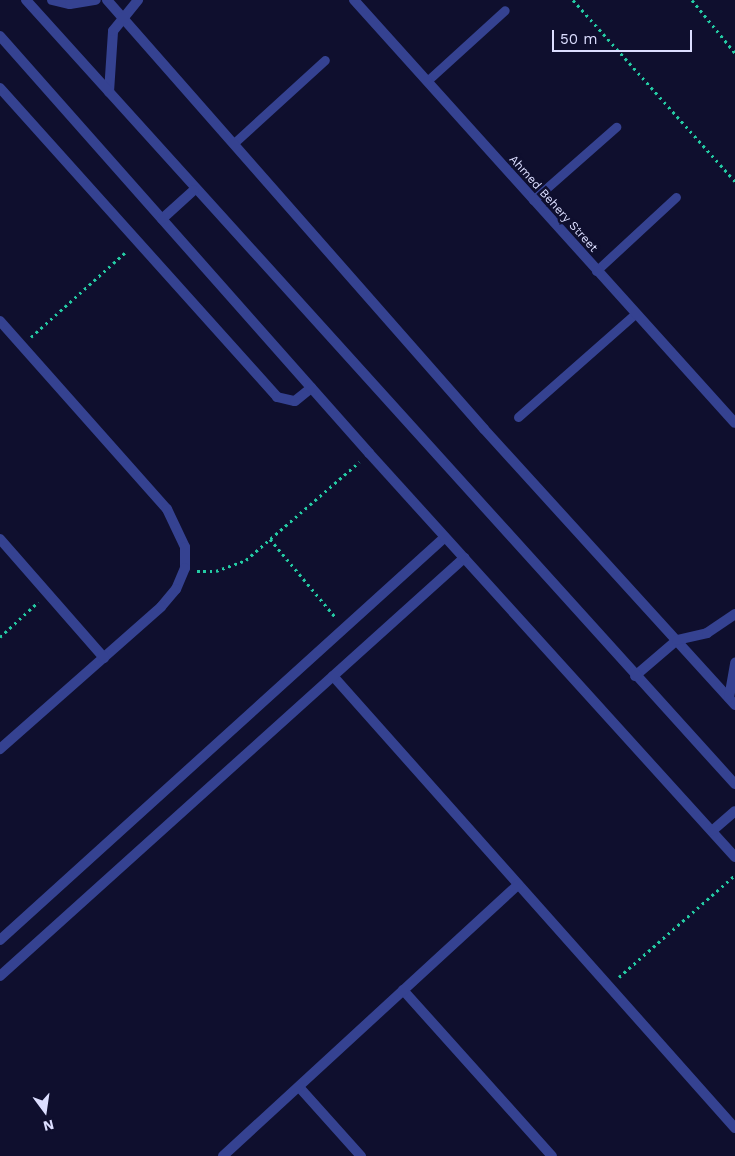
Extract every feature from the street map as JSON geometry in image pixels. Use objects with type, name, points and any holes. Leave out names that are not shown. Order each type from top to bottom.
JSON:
[{"type":"street","points":[[26,0],[194,190],[735,784]]},
{"type":"street","points":[[52,0],[70,4],[96,0]]},
{"type":"street","points":[[107,0],[484,429],[732,702]]},
{"type":"street","points":[[109,92],[109,48],[121,16],[138,0]]},
{"type":"street","name":"Ahmed Behery Street","points":[[354,0],[596,271],[735,423]]},
{"type":"street","points":[[0,36],[368,453],[735,857]]},
{"type":"street","points":[[0,88],[277,397],[295,401],[312,388]]},
{"type":"street","points":[[162,219],[194,190]]},
{"type":"street","points":[[0,321],[166,509],[185,547],[184,568],[176,589],[161,606],[1,747]]},
{"type":"street","points":[[0,940],[445,537]]},
{"type":"street","points":[[0,539],[104,658]]},
{"type":"street","points":[[0,976],[464,558]]},
{"type":"street","points":[[635,676],[677,640],[707,633],[735,614]]},
{"type":"street","points":[[732,702],[735,663]]},
{"type":"street","points":[[333,676],[735,1128]]},
{"type":"street","points":[[712,832],[735,811]]},
{"type":"street","points":[[223,1156],[518,885]]},
{"type":"street","points":[[403,990],[552,1156]]},
{"type":"street","points":[[298,1086],[361,1156]]},
{"type":"lane","points":[[427,81],[505,10]]},
{"type":"lane","points":[[234,143],[325,60]]},
{"type":"lane","points":[[533,200],[616,127]]},
{"type":"lane","points":[[596,271],[676,197]]},
{"type":"lane","points":[[518,417],[635,314]]},
{"type":"path","points":[[573,0],[735,181]]},
{"type":"path","points":[[692,0],[735,53]]},
{"type":"path","points":[[22,346],[137,241]]},
{"type":"path","points":[[184,568],[208,572],[232,568],[270,539],[368,453]]},
{"type":"path","points":[[270,539],[345,628]]},
{"type":"path","points":[[0,637],[48,593]]},
{"type":"path","points":[[608,986],[735,875]]}]
